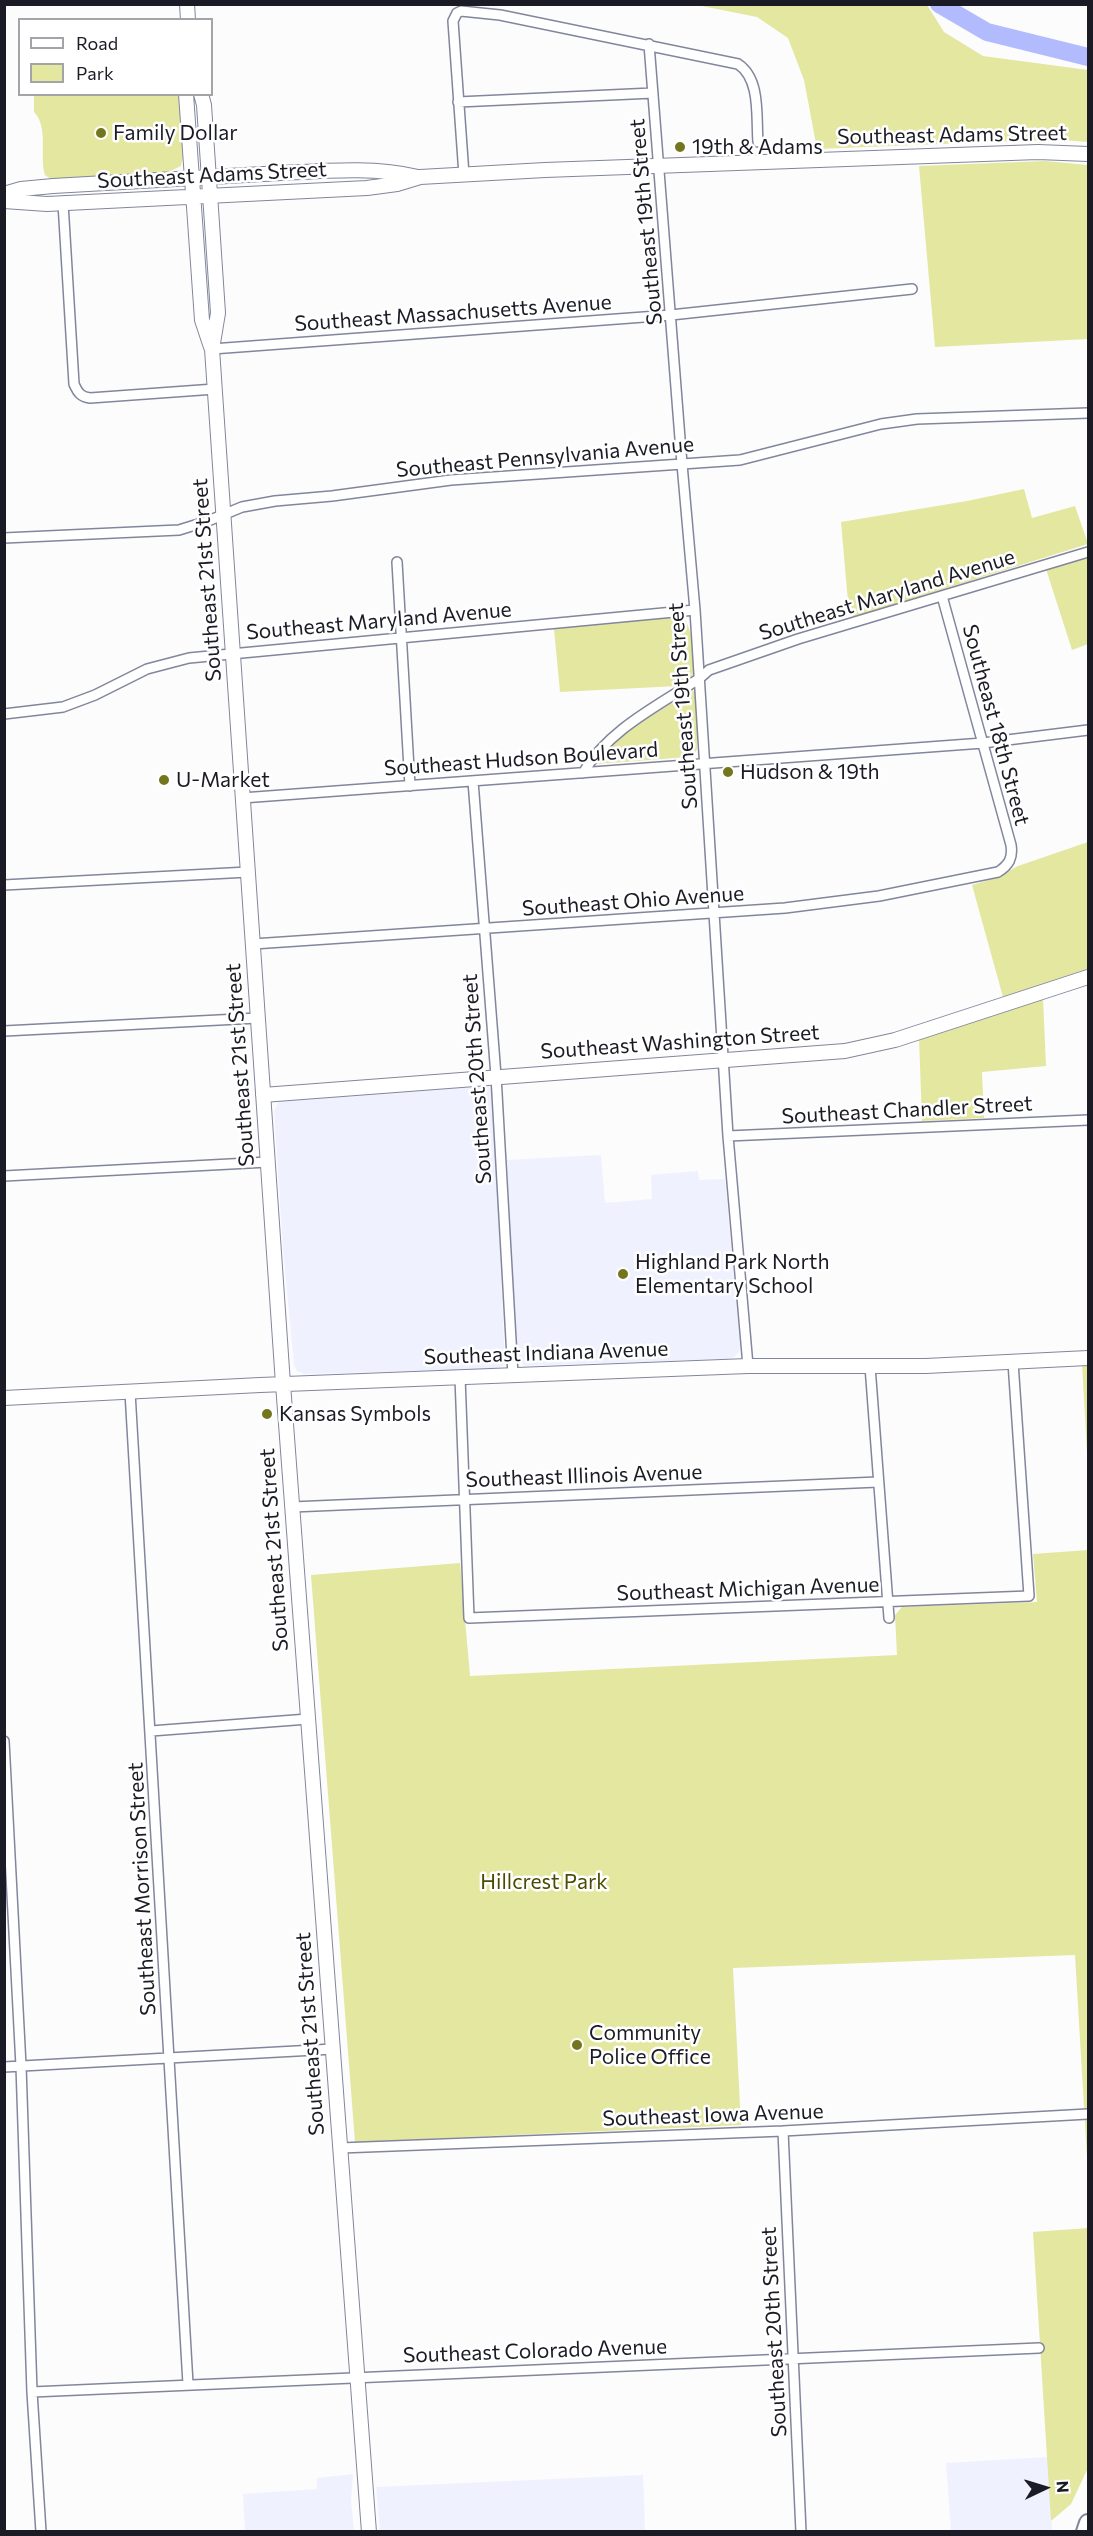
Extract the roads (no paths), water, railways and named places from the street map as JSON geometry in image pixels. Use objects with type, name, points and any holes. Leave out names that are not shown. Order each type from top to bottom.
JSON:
[{"type":"highway","points":[[1085,2532],[1089,2523]]},
{"type":"main road","name":"Southeast 21st Street","points":[[186,96],[202,320],[212,349]]},
{"type":"main road","name":"Southeast 21st Street","points":[[201,96],[211,196],[218,313],[212,349],[214,389],[242,798],[291,1507],[369,2532]]},
{"type":"main road","name":"Southeast Adams Street","points":[[4,201],[63,203],[367,188],[397,184],[420,177],[659,165],[1038,152],[1089,154]]},
{"type":"main road","name":"Southeast Adams Street","points":[[4,194],[21,189],[52,186],[341,171],[400,172],[420,177]]},
{"type":"main road","name":"Southeast Washington Street","points":[[263,1095],[845,1051],[867,1047],[1089,977]]},
{"type":"main road","name":"Southeast Indiana Avenue","points":[[4,1398],[748,1365],[870,1366],[1089,1358]]},
{"type":"street","points":[[464,175],[454,17],[457,13],[466,11],[500,15],[730,60],[744,67],[754,86],[758,142]]},
{"type":"street","name":"Southeast 19th Street","points":[[649,44],[695,610],[728,1136],[748,1365]]},
{"type":"street","points":[[458,102],[653,93]]},
{"type":"street","points":[[63,203],[74,384],[78,393],[84,398],[90,398],[214,389]]},
{"type":"street","name":"Southeast Massachusetts Avenue","points":[[212,349],[671,315],[912,290]]},
{"type":"street","name":"Southeast Pennsylvania Avenue","points":[[4,538],[179,530],[242,507],[274,501],[332,496],[398,486],[756,457],[881,424],[918,418],[1089,412]]},
{"type":"street","name":"Southeast Maryland Avenue","points":[[583,773],[592,757],[616,734],[709,670],[798,639],[1089,552]]},
{"type":"street","points":[[397,562],[410,786]]},
{"type":"street","name":"Southeast 18th Street","points":[[942,596],[1011,845],[1012,852],[1008,864]]},
{"type":"street","name":"Southeast Maryland Avenue","points":[[4,714],[63,707],[95,695],[147,669],[167,663],[233,653],[695,610]]},
{"type":"street","name":"Southeast Hudson Boulevard","points":[[242,798],[983,743],[1089,730]]},
{"type":"street","name":"Southeast 20th Street","points":[[473,781],[496,1076],[513,1375]]},
{"type":"street","name":"Southeast Ohio Avenue","points":[[253,944],[786,908],[879,896],[998,872],[1008,864]]},
{"type":"street","points":[[4,885],[248,872]]},
{"type":"street","points":[[4,1031],[258,1018]]},
{"type":"street","name":"Southeast Chandler Street","points":[[728,1136],[1089,1120]]},
{"type":"street","points":[[4,1176],[268,1162]]},
{"type":"street","name":"Southeast Michigan Avenue","points":[[464,1499],[469,1618],[1029,1596],[1013,1362]]},
{"type":"street","points":[[870,1366],[889,1618]]},
{"type":"street","points":[[460,1377],[464,1499]]},
{"type":"street","name":"Southeast Morrison Street","points":[[130,1392],[188,2384]]},
{"type":"street","name":"Southeast Illinois Avenue","points":[[291,1507],[878,1482]]},
{"type":"street","points":[[151,1731],[308,1719]]},
{"type":"street","points":[[4,1741],[21,2066],[32,2392],[41,2532]]},
{"type":"street","points":[[4,2067],[333,2049]]},
{"type":"street","name":"Southeast Iowa Avenue","points":[[340,2148],[783,2131],[1089,2114]]},
{"type":"street","name":"Southeast 20th Street","points":[[783,2131],[801,2532]]},
{"type":"street","name":"Southeast Colorado Avenue","points":[[32,2392],[1039,2348]]},
{"type":"waterway","points":[[939,4],[987,32],[1088,57]]},
{"type":"place","name":"Family Dollar","points":[[101,133]]},
{"type":"place","name":"19th & Adams","points":[[680,147]]},
{"type":"place","name":"Hudson & 19th","points":[[728,772]]},
{"type":"place","name":"U-Market","points":[[164,780]]},
{"type":"place","name":"Highland Park North Elementary School","points":[[623,1274]]},
{"type":"place","name":"Kansas Symbols","points":[[267,1414]]},
{"type":"place","name":"Community Police Office","points":[[577,2045]]},
{"type":"park label","name":"Hillcrest Park","points":[[544,1882]]}]
